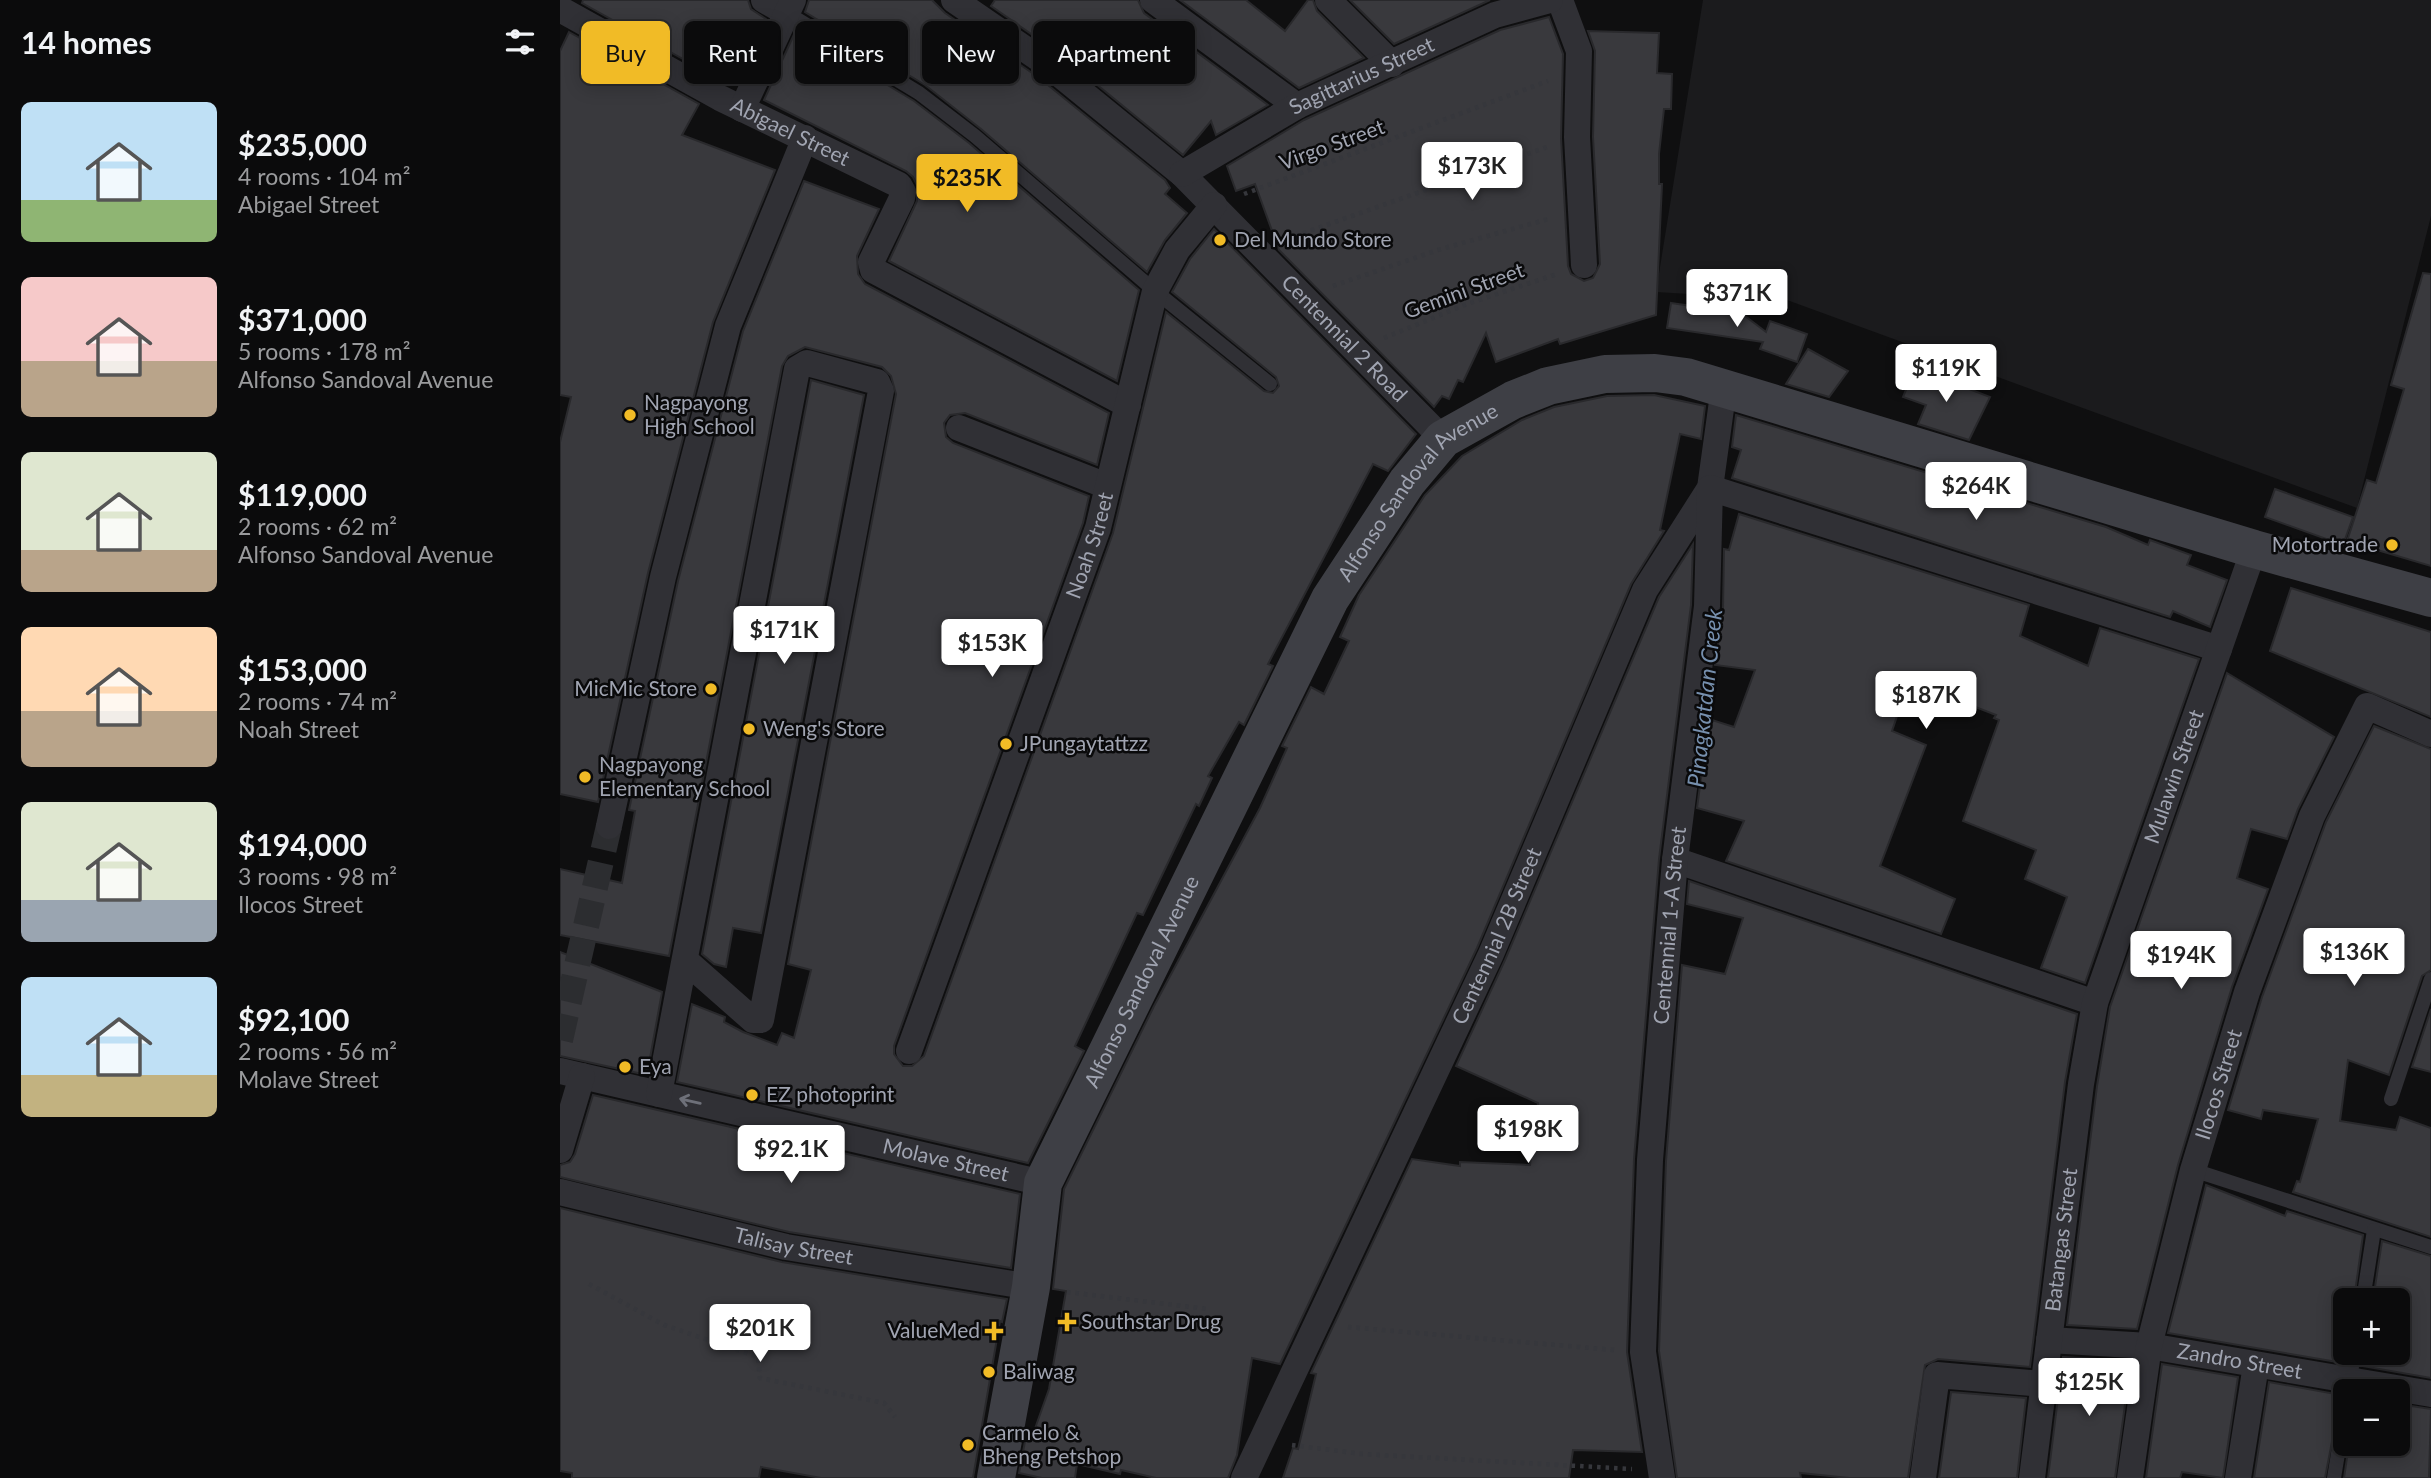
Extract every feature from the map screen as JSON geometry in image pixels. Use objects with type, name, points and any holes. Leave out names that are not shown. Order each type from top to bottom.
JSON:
[{"type":"main road","name":"Alfonso Sandoval Avenue","points":[[996,1478],[1031,1287],[1043,1183],[1330,598],[1407,482],[1443,439],[1513,400],[1548,386],[1605,374],[1656,373],[1724,387],[2254,549],[2430,593]]},
{"type":"street","points":[[742,109],[790,6],[764,0]]},
{"type":"street","name":"Centennial 2 Road","points":[[954,0],[1047,64],[1182,174],[1443,439]]},
{"type":"street","points":[[1153,0],[1297,106]]},
{"type":"street","points":[[1328,0],[1392,64]]},
{"type":"street","name":"Sagittarius Street","points":[[1182,174],[1297,106],[1392,64],[1490,7],[1550,0]]},
{"type":"street","points":[[1560,0],[1579,51],[1577,136],[1584,265]]},
{"type":"street","name":"Abigael Street","points":[[562,16],[742,109],[899,185],[903,192],[902,198],[871,262],[873,270],[1128,405]]},
{"type":"street","points":[[609,826],[663,577],[728,326],[805,138]]},
{"type":"street","name":"Noah Street","points":[[909,1051],[1098,528],[1155,291],[1177,250],[1214,205]]},
{"type":"street","points":[[660,1094],[797,369],[807,363],[877,382],[881,391],[761,1020],[753,1020],[686,961]]},
{"type":"street","name":"Centennial 2B Street","points":[[1244,1478],[1313,1325],[1491,954],[1645,590],[1710,488],[1724,387]]},
{"type":"street","points":[[959,428],[1107,486]]},
{"type":"street","points":[[1710,488],[2219,649]]},
{"type":"street","name":"Centennial 1-A Street","points":[[1662,1474],[1643,1352],[1650,1160],[1675,860],[1705,619],[1710,488]]},
{"type":"street","name":"Mulawin Street","points":[[2095,1003],[2254,549]]},
{"type":"street","name":"Ilocos Street","points":[[2130,1478],[2149,1346],[2193,1170],[2247,992],[2294,859],[2364,708],[2370,706],[2431,734]]},
{"type":"street","points":[[1675,860],[2095,1003]]},
{"type":"street","name":"Batangas Street","points":[[2032,1478],[2081,1084],[2095,1003]]},
{"type":"street","points":[[560,1150],[571,1073]]},
{"type":"street","name":"Molave Street","points":[[571,1073],[1043,1183]]},
{"type":"street","name":"Talisay Street","points":[[560,1192],[786,1247],[1031,1287]]},
{"type":"street","name":"Zandro Street","points":[[2049,1340],[2149,1346],[2333,1382]]},
{"type":"street","points":[[2238,1478],[2256,1365]]},
{"type":"street","points":[[1923,1478],[1937,1375],[2043,1384]]},
{"type":"street","name":"Zandro Street","points":[[2410,1392],[2431,1394]]},
{"type":"lane","points":[[790,6],[919,93],[975,136],[1155,291],[1270,384]]},
{"type":"lane","points":[[2391,1098],[2431,979]]},
{"type":"lane","points":[[2193,1170],[2431,1247]]},
{"type":"lane","points":[[2365,1288],[2374,1230]]},
{"type":"lane","points":[[2334,1478],[2338,1456]]},
{"type":"path","name":"Virgo Street","points":[[1214,205],[1578,70]]},
{"type":"path","points":[[1256,249],[1577,136]]},
{"type":"path","points":[[1302,298],[1384,267],[1579,209]]},
{"type":"path","name":"Gemini Street","points":[[1357,351],[1467,304],[1584,265]]},
{"type":"path","points":[[589,1284],[664,1325],[758,1357],[760,1378],[884,1403],[895,1417]]},
{"type":"path","points":[[1031,1287],[1208,1309]]},
{"type":"path","points":[[1313,1325],[1643,1352]]},
{"type":"path","points":[[1263,1440],[1362,1454],[1662,1474]]},
{"type":"shaded area","points":[[1703,0],[2431,0],[2431,216],[2357,508],[1787,300],[1656,292]]},
{"type":"building","points":[[583,0],[748,0],[751,9],[766,19],[684,21],[684,60],[670,52],[670,21],[614,21],[582,3]]},
{"type":"building","points":[[809,0],[932,0],[957,21],[922,21],[922,83],[908,75],[908,21],[820,21],[805,12]]},
{"type":"building","points":[[995,0],[1138,0],[1144,13],[1155,21],[1033,21],[1033,35],[1019,26],[1019,21],[1013,21],[991,6]]},
{"type":"building","points":[[1180,0],[1246,0],[1285,31],[1308,0],[1313,0],[1317,11],[1364,58],[1299,88]]},
{"type":"building","points":[[1350,0],[1490,0],[1394,44]]},
{"type":"building","points":[[1549,17],[1563,54],[1561,138],[1568,266],[1571,274],[1584,281],[1593,278],[1600,264],[1593,137],[1595,51],[1588,31],[1659,33],[1657,73],[1672,74],[1671,109],[1664,109],[1659,154],[1659,184],[1662,184],[1656,315],[1560,344],[1558,339],[1496,362],[1486,333],[1463,382],[1458,380],[1449,399],[1442,396],[1434,407],[1279,250],[1255,184],[1236,191],[1227,166],[1304,120],[1500,30]]},
{"type":"building","name":"Nagpayong High School","points":[[569,32],[581,39],[581,84],[663,84],[699,104],[682,135],[775,170],[713,322],[648,573],[598,802],[560,794],[560,442],[571,397],[560,395],[560,51]]},
{"type":"building","points":[[795,32],[795,84],[886,84],[914,101],[969,143],[1139,290],[1117,381],[889,261],[917,201],[917,185],[913,177],[906,171],[764,100],[771,84],[781,84],[781,63]]},
{"type":"building","points":[[1195,51],[1268,105],[1216,135],[1211,121],[1183,155],[1096,84],[1195,84]]},
{"type":"building","points":[[1019,64],[1033,74],[1033,84],[1047,84],[1165,180],[1170,188],[1165,194],[1187,213],[1165,240],[1147,272],[981,129],[925,85],[1019,84]]},
{"type":"building","points":[[804,181],[879,209],[857,256],[858,274],[865,284],[1109,413],[1097,465],[965,413],[950,415],[944,423],[946,437],[953,443],[1089,496],[1083,523],[894,1046],[894,1054],[903,1066],[912,1066],[924,1056],[1113,533],[1166,312],[1264,391],[1273,393],[1279,386],[1276,377],[1172,292],[1190,259],[1214,229],[1416,434],[1388,471],[1373,464],[1268,664],[1273,666],[1244,725],[1239,722],[1208,776],[1212,778],[1199,806],[1196,804],[1143,915],[1137,913],[1075,1046],[1084,1051],[1028,1163],[677,1082],[692,1004],[725,1017],[724,1022],[743,1032],[777,1045],[782,1033],[794,1038],[811,970],[788,964],[896,394],[891,376],[882,367],[805,347],[788,356],[782,366],[669,956],[560,935],[560,869],[622,883],[635,811],[629,810],[678,581],[743,331]]},
{"type":"building","points":[[2423,273],[2431,274],[2431,566],[2347,541],[2367,480],[2376,483],[2404,389],[2391,385]]},
{"type":"building","points":[[1671,303],[1741,313],[1766,332],[1770,321],[1807,334],[1797,362],[1760,349],[1763,342],[1667,328]]},
{"type":"building","points":[[1808,349],[1848,371],[1829,397],[1786,384]]},
{"type":"building","points":[[1915,368],[1990,397],[1969,440],[1918,424],[1926,405],[1903,397]]},
{"type":"building","points":[[811,380],[864,395],[761,933],[733,928],[726,967],[714,964],[702,954]]},
{"type":"building","points":[[1654,395],[1705,406],[1701,439],[1680,434],[1660,530],[1664,531],[1631,584],[1477,948],[1280,1364],[1252,1358],[1237,1455],[1228,1478],[1156,1478],[1121,1470],[1120,1474],[1077,1464],[1075,1478],[1042,1478],[1019,1473],[1026,1436],[1032,1437],[1049,1389],[1066,1291],[1053,1289],[1064,1189],[1154,1006],[1260,808],[1287,748],[1282,746],[1311,687],[1324,694],[1349,641],[1340,637],[1359,595],[1425,495],[1462,456],[1522,420],[1554,407],[1607,396]]},
{"type":"building","points":[[1736,415],[2106,527],[2148,545],[2150,540],[2191,555],[2187,565],[2227,580],[2210,627],[2173,611],[2170,617],[1732,478],[1741,450],[1732,447]]},
{"type":"building","points":[[2275,489],[2353,517],[2343,545],[2265,517]]},
{"type":"building","points":[[1739,514],[2029,605],[2020,636],[2088,666],[2100,628],[2199,659],[2085,983],[2041,968],[2067,897],[2025,879],[2036,850],[1963,821],[1999,720],[1994,718],[1996,715],[1909,681],[1892,731],[1926,745],[1880,866],[1955,899],[1941,934],[1726,861],[1744,821],[1697,808],[1709,719],[1734,727],[1755,670],[1715,665],[1723,608],[1724,549],[1729,550]]},
{"type":"building","points":[[1693,544],[1691,605],[1659,859],[1634,1159],[1627,1352],[1642,1452],[1573,1450],[1569,1478],[1283,1478],[1293,1448],[1298,1449],[1316,1374],[1311,1373],[1412,1159],[1460,1166],[1460,1162],[1530,1165],[1538,1103],[1456,1066],[1505,960],[1659,597]]},
{"type":"building","points":[[2291,588],[2431,632],[2431,717],[2270,651]]},
{"type":"building","points":[[2227,673],[2334,737],[2298,809],[2287,839],[2251,829],[2237,878],[2268,889],[2232,987],[2178,1165],[2137,1329],[2067,1325],[2097,1086],[2110,1007]]},
{"type":"building","points":[[2374,726],[2431,749],[2431,970],[2422,976],[2389,1075],[2348,1060],[2340,1121],[2396,1130],[2400,1117],[2431,1128],[2431,1237],[2293,1192],[2297,1181],[2300,1182],[2318,1119],[2263,1110],[2261,1119],[2228,1110],[2262,997],[2326,822]]},
{"type":"building","points":[[1689,881],[2077,1014],[2065,1082],[2030,1367],[1938,1359],[1925,1365],[1908,1478],[1849,1478],[1800,1473],[1801,1478],[1677,1478],[1659,1351],[1666,1161],[1682,965],[1725,974],[1743,918],[1687,904]]},
{"type":"building","points":[[560,952],[662,992],[647,1075],[560,1056]]},
{"type":"building","points":[[2431,1009],[2431,1072],[2412,1067]]},
{"type":"building","points":[[593,1095],[1020,1194],[1011,1268],[789,1232],[560,1177],[560,1165],[570,1162],[575,1154]]},
{"type":"building","points":[[2206,1185],[2285,1216],[2287,1211],[2363,1235],[2356,1288],[2333,1288],[2333,1361],[2168,1333]]},
{"type":"building","points":[[560,1208],[782,1262],[1007,1299],[1002,1322],[1000,1321],[973,1478],[821,1478],[761,1467],[759,1478],[572,1478],[572,1473],[560,1471]]},
{"type":"building","points":[[2382,1241],[2431,1256],[2431,1378],[2362,1366],[2410,1365],[2410,1288],[2375,1288]]},
{"type":"building","points":[[2063,1357],[2131,1361],[2115,1478],[2048,1478]]},
{"type":"building","points":[[2162,1364],[2238,1377],[2223,1478],[2182,1472],[2180,1478],[2146,1478]]},
{"type":"building","points":[[2269,1382],[2333,1394],[2333,1436],[2325,1478],[2254,1478]]},
{"type":"building","points":[[1951,1392],[2026,1398],[2017,1478],[1939,1478]]},
{"type":"building","points":[[2410,1406],[2431,1409],[2429,1478],[2344,1478],[2347,1456],[2410,1456]]},
{"type":"tunnel","points":[[560,1040],[609,826]]},
{"type":"place","name":"Del Mundo Store","points":[[1220,240]]},
{"type":"place","name":"Nagpayong High School","points":[[630,415]]},
{"type":"place","name":"Motortrade","points":[[2392,545]]},
{"type":"place","name":"MicMic Store","points":[[711,689]]},
{"type":"place","name":"Weng's Store","points":[[749,729]]},
{"type":"place","name":"JPungaytattzz","points":[[1006,744]]},
{"type":"place","name":"Nagpayong Elementary School","points":[[585,777]]},
{"type":"place","name":"Eya","points":[[625,1067]]},
{"type":"place","name":"EZ photoprint","points":[[752,1095]]},
{"type":"place","name":"Southstar Drug","points":[[1067,1322]]},
{"type":"place","name":"ValueMed","points":[[994,1331]]},
{"type":"place","name":"Baliwag","points":[[989,1372]]},
{"type":"place","name":"Carmelo & Bheng Petshop","points":[[968,1445]]},
{"type":"water label","name":"Pinagkatdan Creek","points":[[1705,698]]}]
